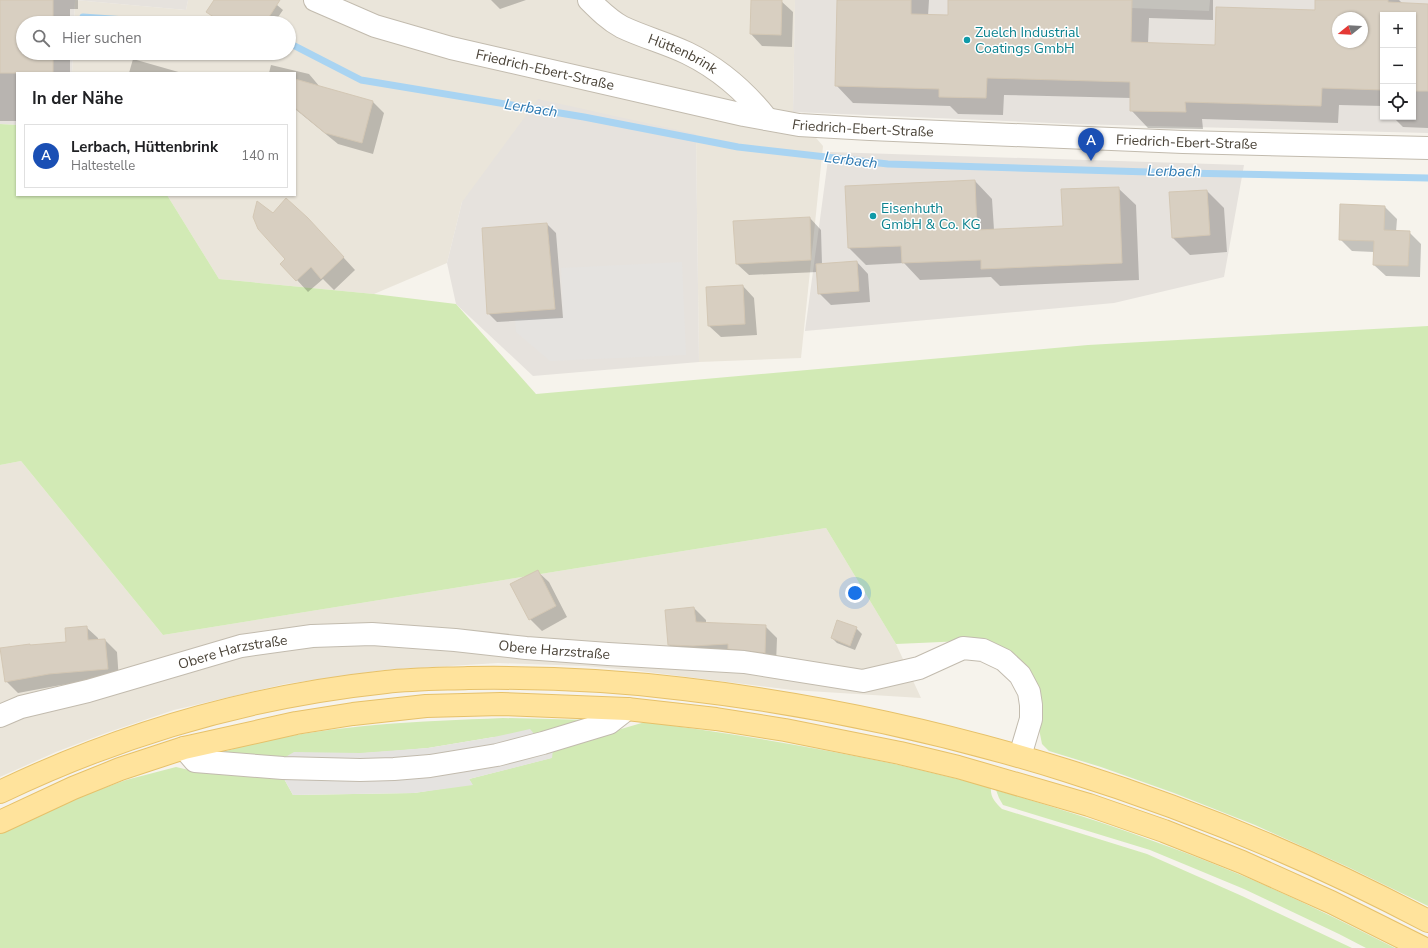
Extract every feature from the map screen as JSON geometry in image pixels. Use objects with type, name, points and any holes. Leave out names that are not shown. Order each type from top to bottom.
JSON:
[{"type":"main road","points":[[0,792],[62,764],[111,745],[179,723],[230,709],[288,697],[385,682],[423,680],[499,678],[584,679],[630,683],[720,693],[788,704],[904,726],[1020,756],[1169,805],[1251,838],[1340,877],[1428,921]]},
{"type":"main road","points":[[0,822],[80,785],[120,769],[184,748],[296,723],[353,714],[426,706],[501,704],[627,709],[716,719],[784,730],[900,753],[958,767],[1089,805],[1164,831],[1242,862],[1331,902],[1423,948]]},
{"type":"street","name":"Friedrich-Ebert-Straße","points":[[315,0],[375,26],[451,48],[799,125],[1183,142],[1428,148]]},
{"type":"street","name":"Hüttenbrink","points":[[589,0],[606,16],[622,27],[687,53],[728,78],[740,88],[767,119]]},
{"type":"street","name":"Obere Harzstraße","points":[[0,716],[21,707],[88,691],[241,646],[312,636],[372,634],[455,640],[526,648],[744,662],[863,681],[919,668],[963,648],[983,650],[1004,660],[1020,676],[1026,686],[1029,692],[1031,705],[1031,719],[1020,756]]},
{"type":"street","points":[[184,748],[195,761],[283,768],[360,770],[394,769],[464,761],[536,745],[609,723],[627,709]]},
{"type":"shaded area","points":[[0,0],[75,0],[74,16],[16,16],[16,60],[73,60],[72,72],[16,72],[16,125],[0,124]]},
{"type":"shaded area","points":[[75,0],[186,10],[188,0],[795,0],[793,111],[823,146],[801,358],[699,362],[696,134],[462,202],[447,263],[374,294],[219,279],[168,196],[296,196],[296,72],[72,72],[73,60],[296,60],[296,16],[74,16]]},
{"type":"shaded area","points":[[75,0],[188,0],[186,10]]},
{"type":"shaded area","points":[[795,0],[1079,0],[1080,6],[1209,11],[1210,0],[1428,0],[1428,133],[1074,124],[793,112]]},
{"type":"shaded area","points":[[538,99],[696,134],[699,362],[533,376],[456,304],[447,263],[462,202]]},
{"type":"shaded area","points":[[829,152],[1244,165],[1224,277],[1114,303],[805,331]]},
{"type":"shaded area","points":[[682,262],[686,355],[550,361],[516,332],[515,319],[563,317],[561,268]]},
{"type":"shaded area","points":[[21,461],[163,635],[826,528],[896,644],[921,698],[792,690],[631,670],[585,666],[498,663],[385,670],[285,684],[174,710],[56,752],[0,777],[0,465]]},
{"type":"shaded area","points":[[530,729],[536,736],[553,749],[552,758],[469,779],[473,785],[414,793],[293,795],[283,777],[282,759],[294,752],[360,753],[428,748],[494,737]]},
{"type":"green space","points":[[0,124],[16,125],[16,196],[168,196],[219,279],[374,294],[456,304],[536,394],[1088,345],[1428,326],[1428,906],[1348,867],[1255,825],[1174,793],[1101,767],[1049,751],[1042,744],[1039,729],[1040,703],[964,641],[896,644],[826,528],[163,635],[21,461],[0,465]]},
{"type":"green space","points":[[503,718],[592,720],[536,736],[494,737],[428,748],[282,759],[219,753],[289,736],[360,726]]},
{"type":"green space","points":[[645,722],[836,752],[991,787],[991,794],[1002,809],[1147,854],[1242,896],[1352,948],[0,948],[0,834],[33,817],[79,797],[126,780],[176,767],[189,770],[283,777],[293,795],[414,793],[472,784],[469,779],[551,758],[553,749]]},
{"type":"green space","points":[[996,790],[1117,828],[1207,861],[1256,881],[1395,948],[1366,948],[1244,889],[1150,850],[1003,805]]},
{"type":"building","points":[[0,0],[53,0],[53,16],[16,16],[16,60],[53,60],[53,72],[0,73]]},
{"type":"building","points":[[214,0],[280,0],[270,16],[212,16],[206,12]]},
{"type":"building","points":[[751,0],[782,0],[781,35],[750,34]]},
{"type":"building","points":[[837,0],[911,0],[911,14],[948,15],[948,0],[1132,0],[1131,42],[1215,45],[1216,7],[1315,10],[1315,0],[1388,0],[1388,2],[1428,4],[1428,91],[1416,91],[1416,12],[1380,12],[1380,90],[1322,88],[1321,106],[1185,102],[1186,112],[1130,111],[1130,82],[987,78],[986,98],[939,97],[939,89],[835,86]]},
{"type":"building","points":[[296,79],[373,101],[362,143],[325,133],[296,109]]},
{"type":"building","points":[[975,180],[977,230],[1063,226],[1061,189],[1119,187],[1122,263],[981,269],[981,260],[902,263],[901,246],[848,248],[845,186]]},
{"type":"building","points":[[1207,190],[1210,235],[1172,238],[1169,192]]},
{"type":"building","points":[[286,198],[308,218],[344,257],[321,279],[311,267],[296,281],[280,264],[285,259],[258,229],[253,217],[257,201],[273,213]]},
{"type":"building","points":[[1340,204],[1385,206],[1384,230],[1410,231],[1408,266],[1373,265],[1374,241],[1339,240]]},
{"type":"building","points":[[810,217],[811,260],[736,264],[733,221]]},
{"type":"building","points":[[547,223],[555,309],[487,314],[482,228]]},
{"type":"building","points":[[857,261],[859,291],[818,294],[816,264]]},
{"type":"building","points":[[743,285],[745,324],[708,326],[706,287]]},
{"type":"building","points":[[538,570],[556,606],[529,620],[510,584]]},
{"type":"building","points":[[694,607],[696,622],[766,625],[765,653],[728,649],[728,644],[693,646],[668,645],[665,610]]},
{"type":"building","points":[[837,620],[857,627],[850,646],[831,638]]},
{"type":"building","points":[[87,626],[88,640],[105,639],[108,669],[49,674],[5,682],[0,648],[30,644],[66,642],[65,628]]},
{"type":"waterway","name":"Lerbach","points":[[296,47],[361,80],[584,117],[738,147],[888,164],[1182,173],[1428,178]]},
{"type":"place","name":"Zuelch Industrial Coatings GmbH","points":[[967,40]]},
{"type":"place","name":"Lerbach, Hüttenbrink","points":[[1091,161]]},
{"type":"place","name":"Eisenhuth GmbH & Co. KG","points":[[873,216]]}]
